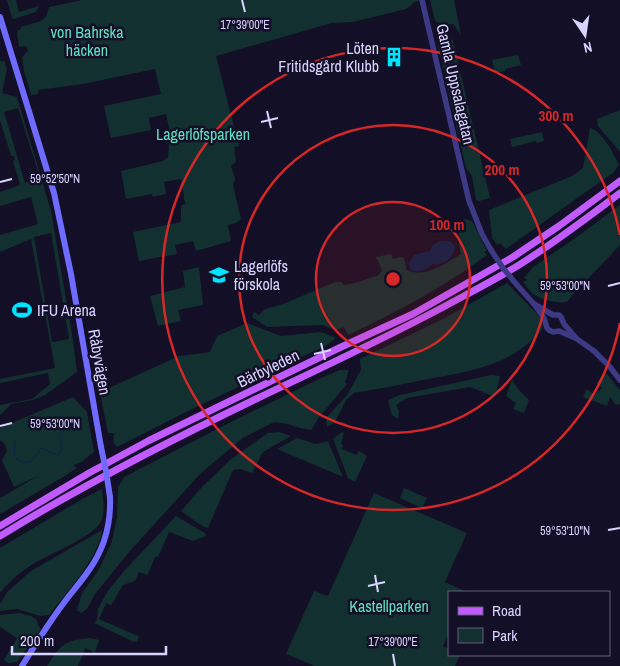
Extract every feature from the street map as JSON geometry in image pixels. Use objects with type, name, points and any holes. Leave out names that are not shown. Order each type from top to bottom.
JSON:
[{"type":"main road","name":"Råbyvägen","points":[[0,16],[54,193],[71,274],[110,497],[109,521],[103,544],[90,568],[36,643],[22,666]]},
{"type":"main road","name":"Bärbyleden","points":[[0,526],[89,473],[148,441],[421,310],[513,257],[620,181]]},
{"type":"main road","name":"Bärbyleden","points":[[0,536],[34,515],[153,450],[415,322],[481,287],[564,236],[620,193]]},
{"type":"street","name":"Gamla Uppsalagatan","points":[[422,0],[469,201],[482,234],[491,250],[503,268],[534,304],[546,323]]},
{"type":"street","name":"Gamla Uppsalagatan","points":[[534,304],[552,315]]},
{"type":"street","points":[[576,339],[564,324],[562,317],[559,315],[548,317],[547,328],[576,339],[594,352],[610,367],[620,380]]},
{"type":"street","points":[[559,331],[564,324]]},
{"type":"green space","points":[[7,0],[16,0],[19,12],[39,6],[36,12],[14,19],[12,18]]},
{"type":"green space","points":[[82,0],[421,0],[406,9],[353,22],[332,23],[216,56],[239,146],[234,147],[236,162],[231,166],[235,179],[233,185],[241,219],[236,223],[228,225],[231,241],[196,251],[193,241],[175,245],[177,254],[139,261],[133,232],[181,222],[181,206],[185,204],[181,179],[164,182],[166,194],[153,197],[152,194],[126,199],[121,171],[163,161],[168,157],[169,143],[172,141],[166,114],[149,118],[151,130],[111,138],[104,106],[161,94],[155,69],[83,84],[38,90],[38,94],[31,95],[24,71],[22,57],[28,51],[26,46],[19,47],[18,30],[21,27],[41,21],[46,17],[49,7]]},
{"type":"green space","points":[[430,0],[454,0],[461,35],[453,24],[443,25],[435,21]]},
{"type":"green space","points":[[447,36],[453,41],[490,198],[479,201],[476,200],[472,176],[466,168],[438,45],[442,37]]},
{"type":"green space","points":[[518,55],[521,65],[495,73],[492,60]]},
{"type":"green space","points":[[0,60],[2,62],[4,60],[7,69],[2,93],[17,97],[51,211],[77,372],[45,395],[33,400],[11,404],[0,415],[0,405],[32,399],[50,384],[48,373],[0,383],[0,379],[55,368],[31,239],[0,252],[0,235],[38,224],[31,197],[0,206],[0,192],[20,185],[13,161],[15,160],[14,156],[11,156],[0,120]],"holes":[[[18,108],[40,178],[25,183],[4,112]],[[51,233],[69,339],[52,342],[34,237]]]},
{"type":"green space","points":[[620,110],[620,152],[598,126],[597,119]]},
{"type":"green space","points":[[590,128],[603,138],[614,155],[619,165],[614,172],[506,249],[500,243],[497,245],[492,238],[489,210],[572,176],[583,168]]},
{"type":"green space","points":[[542,132],[544,141],[512,147],[510,139]]},
{"type":"green space","points":[[620,205],[620,245],[582,283],[567,302],[548,300],[538,297],[531,292],[523,282],[528,280],[524,278],[533,267]]},
{"type":"green space","points":[[465,219],[472,221],[487,251],[484,251],[487,255],[454,278],[420,298],[348,335],[344,327],[336,330],[323,325],[267,327],[252,317],[254,312],[259,315],[265,309],[283,304],[335,282],[341,282],[344,285],[352,284],[379,275],[382,270],[376,257],[391,254],[393,259],[404,258],[407,271],[421,272],[436,268],[461,254],[456,223]]},
{"type":"green space","points":[[199,267],[203,305],[178,310],[181,321],[158,326],[150,296],[185,287],[183,271]]},
{"type":"green space","points":[[507,283],[542,319],[543,323],[539,334],[520,350],[507,358],[480,368],[354,393],[346,400],[335,422],[327,427],[326,418],[347,395],[361,370],[360,359],[443,319]]},
{"type":"green space","points":[[247,323],[281,336],[321,332],[336,338],[327,345],[117,447],[113,442],[114,433],[108,433],[99,388],[109,388],[179,356],[210,352],[217,336]]},
{"type":"green space","points":[[340,370],[348,370],[345,382],[347,384],[320,416],[311,430],[274,422],[243,438],[201,473],[130,551],[95,594],[87,609],[81,613],[77,610],[82,593],[98,571],[111,544],[117,518],[118,487],[124,477],[229,423]]},
{"type":"green space","points":[[605,372],[620,390],[620,404],[616,405],[610,397],[607,406],[583,397],[587,389],[594,395],[602,388],[597,383]]},
{"type":"green space","points":[[491,375],[500,376],[495,397],[470,387],[407,398],[396,405],[399,411],[398,419],[392,415],[388,400],[400,395]]},
{"type":"green space","points":[[512,380],[529,400],[524,413],[513,409],[516,403],[506,396]]},
{"type":"green space","points":[[73,397],[87,412],[94,452],[80,463],[73,465],[77,468],[0,514],[0,498],[38,476],[14,487],[2,460],[7,451],[5,444],[0,440],[0,428]]},
{"type":"green space","points":[[279,432],[291,436],[263,452],[252,473],[240,469],[233,470],[208,528],[202,526],[181,511],[231,459],[268,433]]},
{"type":"green space","points":[[342,432],[344,433],[341,449],[357,455],[359,451],[367,456],[355,482],[348,478],[333,439]]},
{"type":"green space","points":[[297,438],[316,444],[328,441],[343,477],[277,449]]},
{"type":"green space","points":[[404,488],[427,498],[422,508],[400,498]]},
{"type":"green space","points":[[102,489],[103,515],[95,529],[80,540],[30,566],[16,576],[0,593],[0,548]]},
{"type":"green space","name":"Kastellparken","points":[[374,493],[467,533],[445,582],[465,591],[448,591],[448,634],[443,646],[448,648],[448,656],[460,656],[455,666],[315,666],[286,654],[314,591],[328,596]]},
{"type":"green space","points":[[176,516],[205,533],[206,536],[193,541],[169,532],[148,574],[139,572],[135,581],[123,585],[111,605],[106,603],[99,619],[138,636],[137,641],[134,642],[94,623],[97,620],[98,609],[107,592],[124,571]]},
{"type":"green space","points":[[102,530],[100,540],[89,563],[49,615],[40,616],[17,609],[0,611],[0,604],[7,592],[31,571]]},
{"type":"green space","points":[[19,613],[31,616],[37,620],[41,629],[17,662],[8,663],[4,660],[17,638],[0,627],[0,615]]},
{"type":"green space","points":[[90,638],[99,640],[95,653],[85,648],[78,666],[47,666],[60,648],[68,642]]},
{"type":"water","points":[[440,241],[450,241],[455,247],[448,259],[443,263],[435,265],[433,263],[426,269],[413,271],[410,269],[409,264],[414,255],[430,251],[432,246]]},
{"type":"waterway","points":[[16,440],[15,456],[22,462],[28,463],[41,448],[54,454],[59,454],[62,448],[60,435],[64,429],[68,426],[69,432],[74,432]]},
{"type":"place","name":"Löten Fritidsgård Klubb","points":[[394,57]]},
{"type":"place","name":"Lagerlöfs förskola","points":[[219,275]]},
{"type":"place","name":"IFU Arena","points":[[22,310]]},
{"type":"park label","name":"von Bahrska häcken","points":[[87,41]]},
{"type":"park label","name":"Lagerlöfsparken","points":[[203,134]]}]
